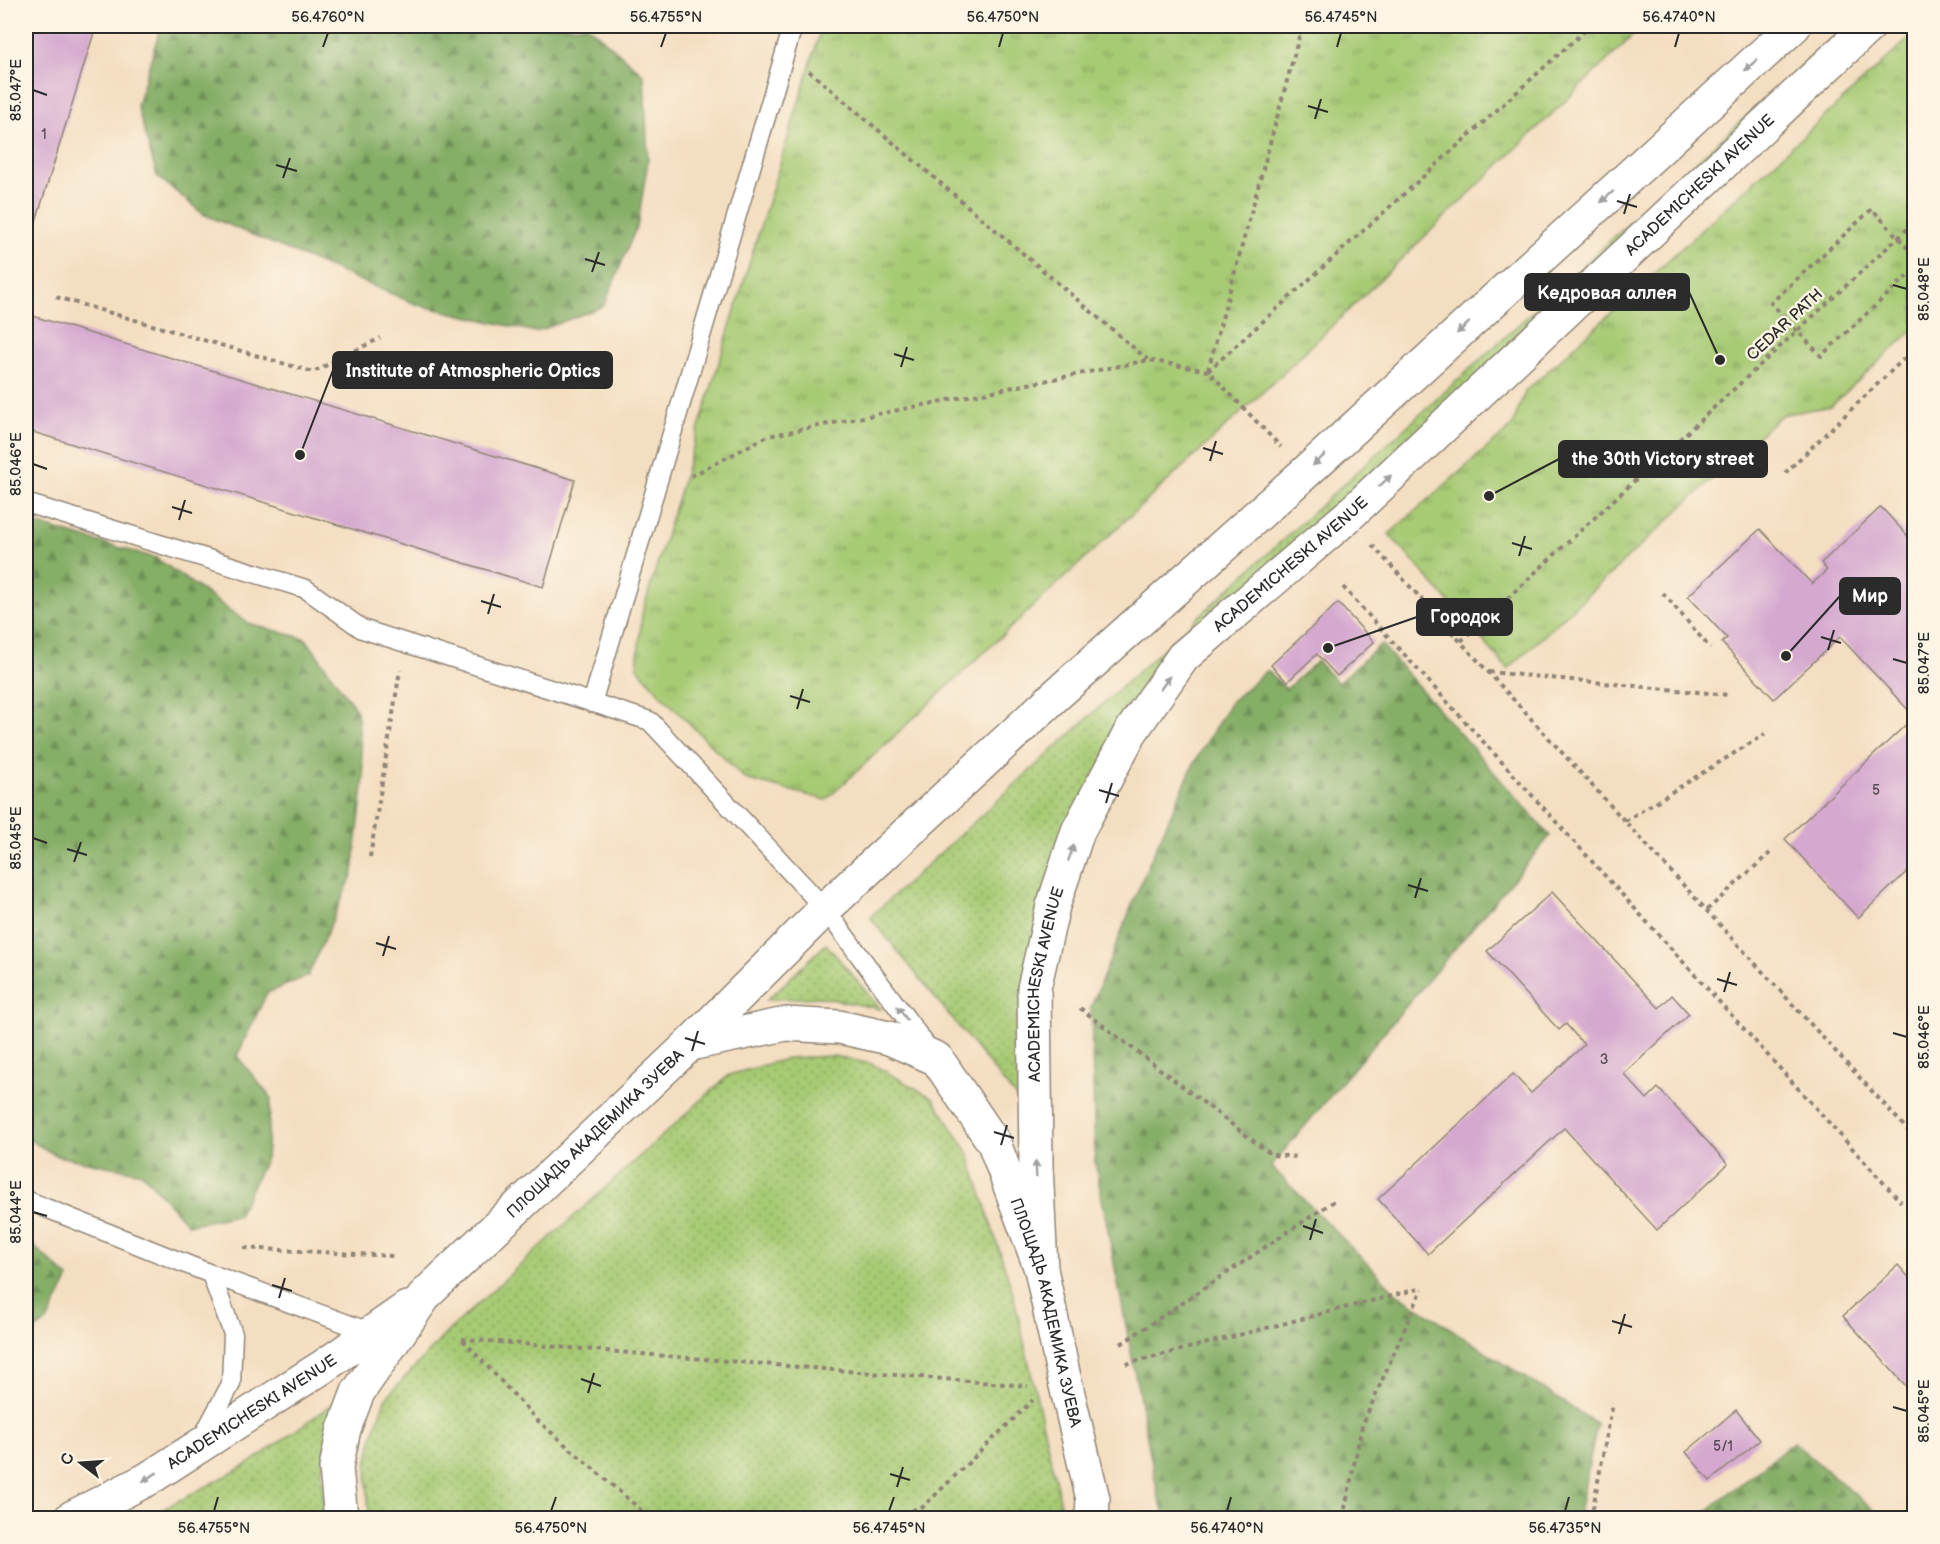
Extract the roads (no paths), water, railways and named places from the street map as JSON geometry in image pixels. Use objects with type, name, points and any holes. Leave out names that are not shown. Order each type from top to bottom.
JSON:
[{"type":"main road","points":[[690,1044],[825,909],[1055,696],[1306,472],[1794,26]]},
{"type":"main road","name":"ACADEMICHESKI AVENUE","points":[[1041,1269],[1036,1165],[1034,988],[1053,906],[1078,831],[1130,733],[1183,657],[1347,517],[1869,26]]},
{"type":"main road","name":"ПЛОЩАДЬ АКАДЕМИКА ЗУЕВА","points":[[341,1518],[336,1468],[344,1429],[358,1392],[426,1294],[690,1044],[786,1024],[797,1024],[839,1027],[888,1038],[937,1059],[994,1143],[1041,1269],[1093,1499],[1092,1518]]},
{"type":"main road","name":"ACADEMICHESKI AVENUE","points":[[71,1518],[148,1479],[324,1366],[426,1294]]},
{"type":"lane","points":[[592,703],[793,26]]},
{"type":"lane","points":[[26,503],[306,589],[362,629],[650,721],[825,909],[937,1059]]},
{"type":"lane","points":[[26,1200],[211,1274],[372,1333]]},
{"type":"lane","points":[[197,1448],[231,1384],[233,1334],[211,1274]]},
{"type":"place","name":"Кедровая аллея","points":[[1720,360]]},
{"type":"place","name":"Institute of Atmospheric Optics","points":[[300,455]]},
{"type":"place","name":"the 30th Victory street","points":[[1489,496]]},
{"type":"place","name":"Городок","points":[[1328,648]]},
{"type":"place","name":"Мир","points":[[1786,656]]}]
